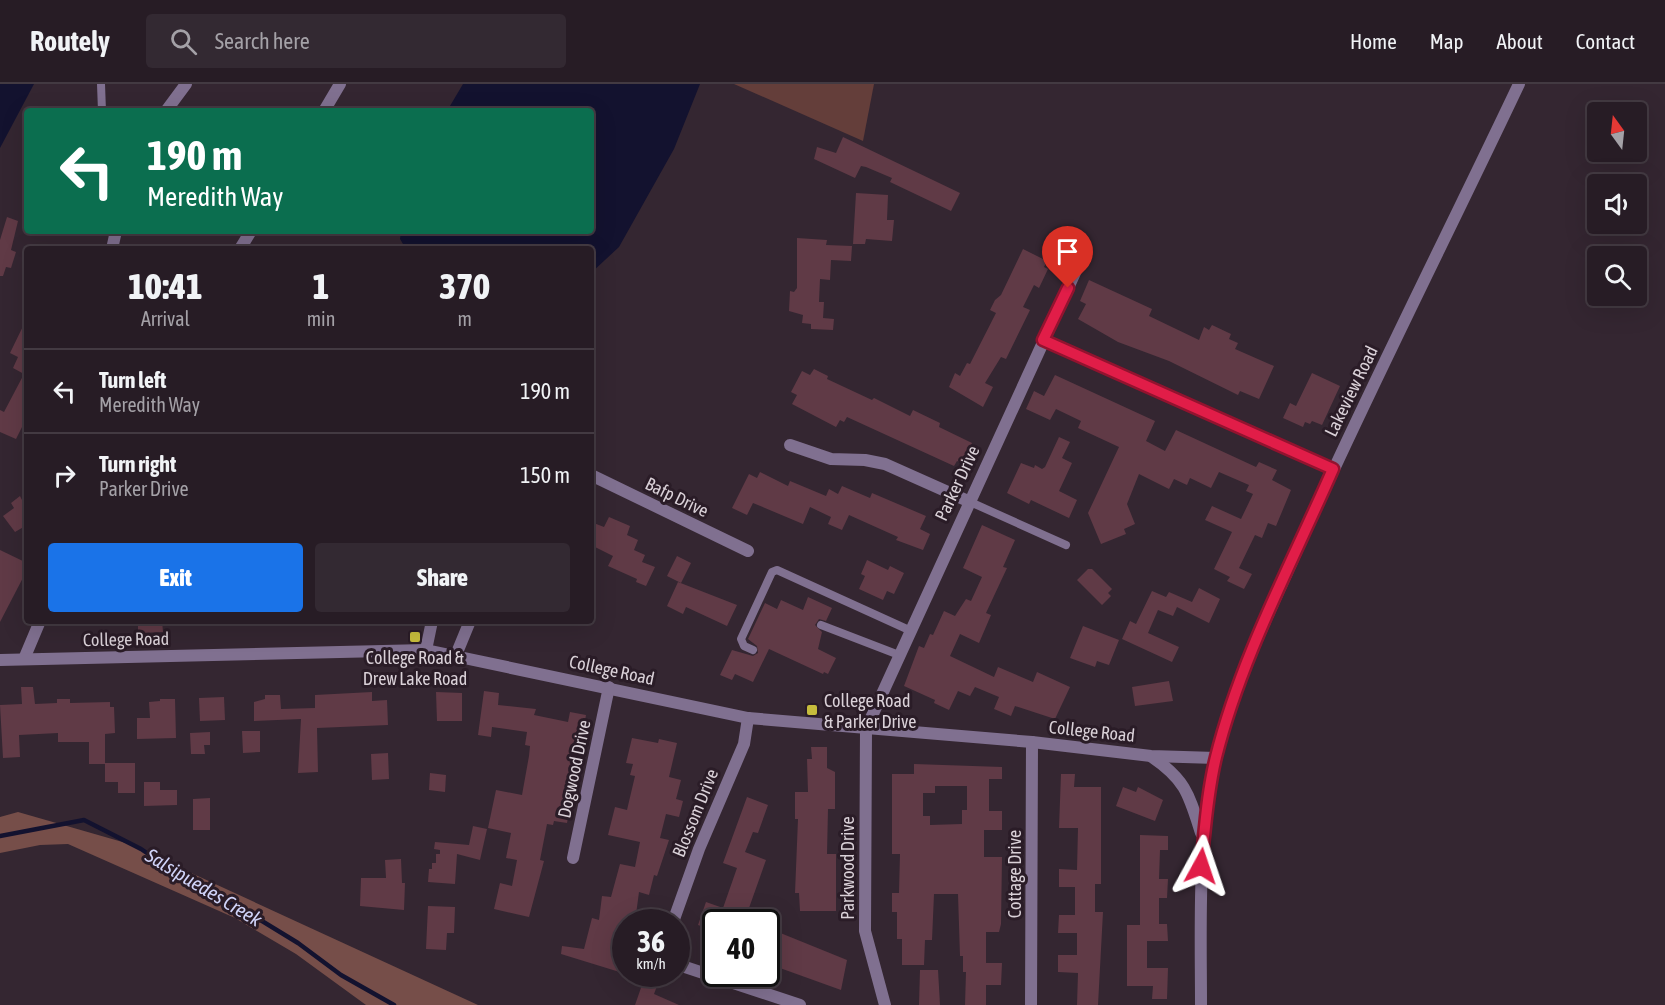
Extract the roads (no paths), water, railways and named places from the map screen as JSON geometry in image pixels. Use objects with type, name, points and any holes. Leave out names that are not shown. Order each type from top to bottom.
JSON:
[{"type":"street","points":[[168,108],[186,84]]},
{"type":"street","points":[[326,108],[340,84]]},
{"type":"street","name":"Lakeview Road","points":[[1201,1005],[1204,839],[1216,758],[1236,692],[1333,469],[1519,84]]},
{"type":"street","name":"Parker Drive","points":[[866,729],[968,501],[1084,253]]},
{"type":"street","points":[[1043,340],[1333,469]]},
{"type":"street","points":[[790,445],[831,459],[865,460],[885,465],[968,501]]},
{"type":"street","name":"Bafp Drive","points":[[594,476],[748,550]]},
{"type":"street","points":[[24,659],[39,624]]},
{"type":"street","points":[[426,650],[431,624]]},
{"type":"street","points":[[456,655],[469,624]]},
{"type":"street","name":"College Road","points":[[0,660],[426,650],[748,718],[1032,742],[1151,756],[1216,758]]},
{"type":"street","name":"Dogwood Drive","points":[[573,858],[609,687]]},
{"type":"street","name":"Blossom Drive","points":[[678,909],[699,849],[744,744],[748,718]]},
{"type":"street","name":"Parkwood Drive","points":[[866,729],[865,931],[883,1003]]},
{"type":"street","name":"Cottage Drive","points":[[1031,1005],[1032,742]]},
{"type":"street","points":[[1151,756],[1174,772],[1184,785],[1204,839]]},
{"type":"street","points":[[690,969],[800,1005]]},
{"type":"lane","points":[[100,84],[102,108]]},
{"type":"lane","points":[[968,501],[1066,545]]},
{"type":"lane","points":[[753,650],[744,646],[741,639],[772,572],[777,570],[909,630]]},
{"type":"lane","points":[[821,625],[899,655]]},
{"type":"waterway","name":"Salsipuedes Creek","points":[[0,836],[84,820],[141,849],[194,885],[244,910],[298,943],[341,975],[394,1005]]},
{"type":"place","name":"College Road & Drew Lake Road","points":[[415,637]]},
{"type":"place","name":"College Road & Parker Drive","points":[[812,710]]}]
